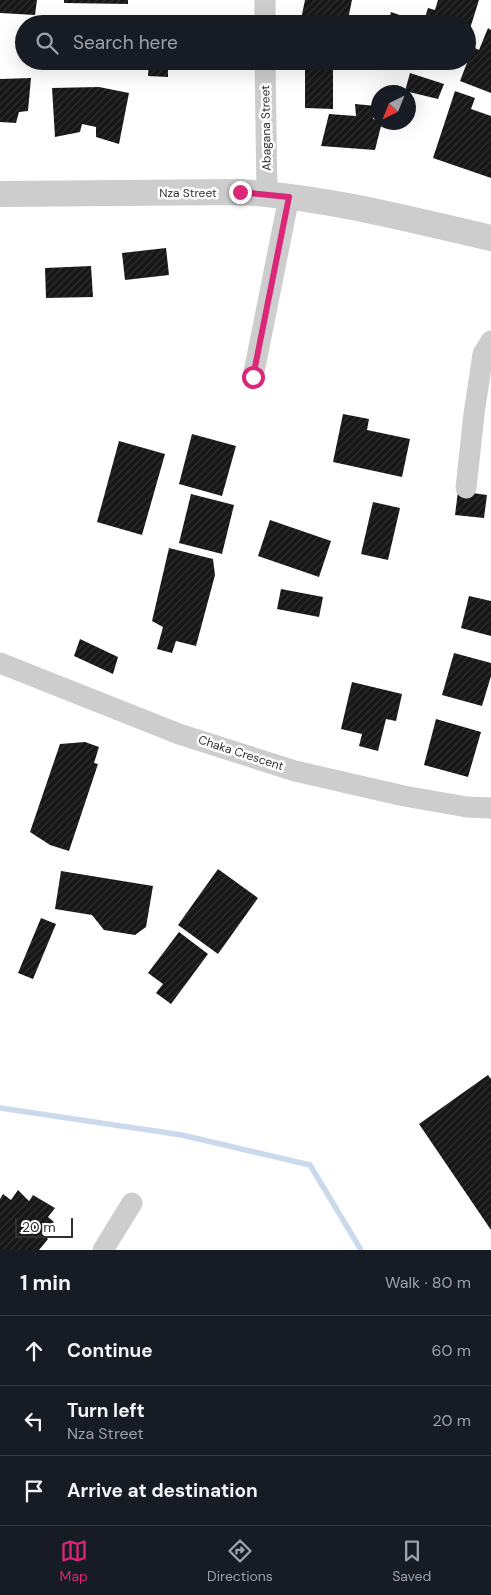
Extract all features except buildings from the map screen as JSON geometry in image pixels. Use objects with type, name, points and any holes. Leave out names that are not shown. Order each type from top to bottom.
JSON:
[{"type":"street","points":[[265,0],[265,15]]},
{"type":"street","name":"Abagana Street","points":[[253,377],[278,195],[266,70]]},
{"type":"street","name":"Nza Street","points":[[0,194],[240,192],[278,195],[356,207],[491,238]]},
{"type":"street","points":[[466,488],[474,414],[484,354],[491,341]]},
{"type":"street","name":"Chaka Crescent","points":[[0,663],[180,734],[295,771],[404,796],[467,807],[491,808]]},
{"type":"street","points":[[103,1250],[132,1203]]},
{"type":"waterway","points":[[0,1108],[182,1135],[310,1165],[361,1250]]},
{"type":"route","points":[[240,192],[289,197],[253,377]]}]
